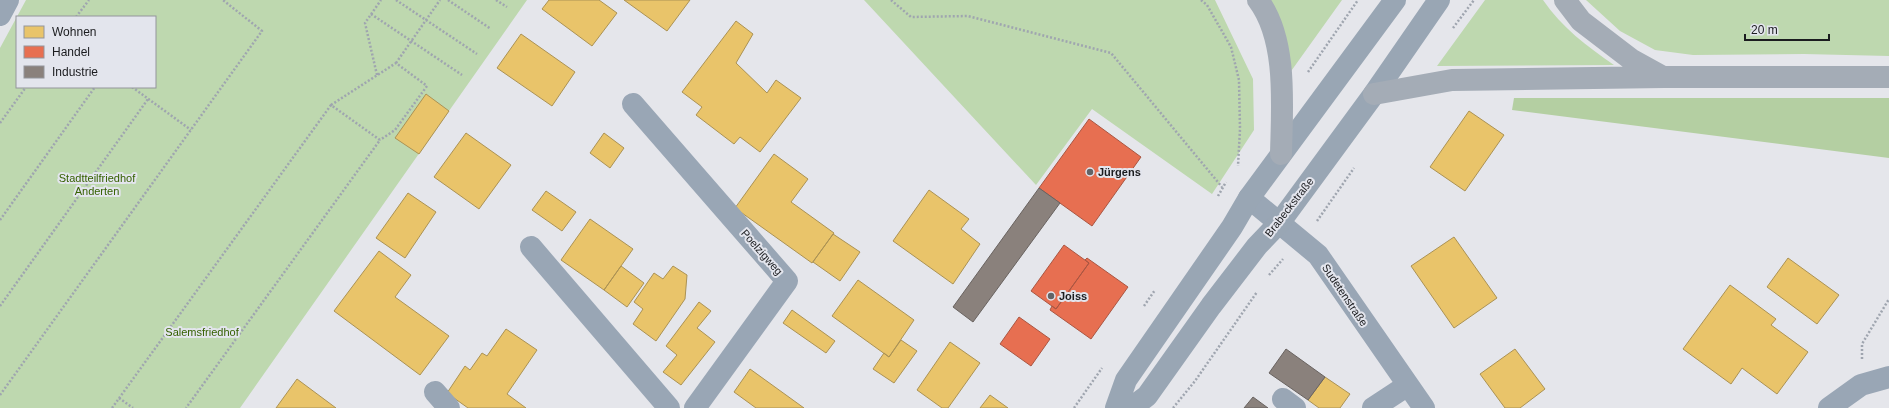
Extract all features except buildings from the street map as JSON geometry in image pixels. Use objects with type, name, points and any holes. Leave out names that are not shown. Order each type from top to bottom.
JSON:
[{"type":"highway","points":[[1258,0],[1264,8],[1274,32],[1281,74],[1281,154]]},
{"type":"highway","points":[[1565,0],[1581,21],[1587,26],[1632,60],[1664,77]]},
{"type":"highway","points":[[1374,94],[1452,80],[1664,77],[1889,77]]},
{"type":"main road","points":[[1116,408],[1126,380],[1232,227],[1249,198],[1395,0]]},
{"type":"main road","name":"Brabeckstraße","points":[[1132,408],[1147,396],[1211,306],[1257,246],[1280,222],[1374,94],[1439,0]]},
{"type":"street","points":[[0,15],[8,0]]},
{"type":"street","name":"Poelzigweg","points":[[633,104],[788,281],[695,408]]},
{"type":"street","name":"Sudetenstraße","points":[[1249,198],[1301,239],[1318,255],[1424,408]]},
{"type":"street","points":[[531,247],[669,408]]},
{"type":"street","points":[[1829,408],[1862,384],[1889,377]]},
{"type":"street","points":[[1374,408],[1408,385]]},
{"type":"path","points":[[77,16],[88,0]]},
{"type":"path","points":[[0,395],[262,31],[223,0]]},
{"type":"path","points":[[378,75],[364,23],[381,0]]},
{"type":"path","points":[[396,0],[477,54]]},
{"type":"path","points":[[112,408],[331,105],[396,63],[440,0]]},
{"type":"path","points":[[448,0],[491,29]]},
{"type":"path","points":[[496,0],[507,7]]},
{"type":"path","points":[[891,0],[911,17],[968,16],[1111,53],[1223,187]]},
{"type":"path","points":[[1201,0],[1207,5],[1230,47],[1239,80],[1240,129],[1238,166]]},
{"type":"path","points":[[371,14],[462,75]]},
{"type":"path","points":[[186,408],[380,140],[395,130],[427,86],[396,63]]},
{"type":"path","points":[[0,123],[25,88]]},
{"type":"path","points":[[0,220],[95,88]]},
{"type":"path","points":[[133,88],[191,130]]},
{"type":"path","points":[[0,306],[148,99]]},
{"type":"path","points":[[331,105],[380,140]]},
{"type":"path","points":[[1264,281],[1320,218]]},
{"type":"path","points":[[1172,408],[1195,381],[1260,287]]},
{"type":"path","points":[[1862,384],[1862,344],[1889,299]]},
{"type":"path","points":[[120,398],[133,408]]},
{"type":"green space","points":[[26,0],[527,0],[240,408],[0,408],[0,48],[16,18],[16,88],[156,88],[156,16],[17,16]]},
{"type":"green space","points":[[864,0],[1215,0],[1253,79],[1254,130],[1212,194],[1092,109],[1036,185]]},
{"type":"green space","points":[[1265,0],[1342,0],[1289,74]]},
{"type":"green space","points":[[1485,0],[1543,0],[1567,28],[1614,65],[1437,66]]},
{"type":"green space","points":[[1586,0],[1889,0],[1889,56],[1804,54],[1693,55],[1655,50],[1620,31]]},
{"type":"green space","points":[[1514,98],[1889,98],[1889,158],[1512,110]]},
{"type":"place","name":"Jürgens","points":[[1090,172]]},
{"type":"place","name":"Joiss","points":[[1051,296]]},
{"type":"park label","name":"Stadtteilfriedhof Anderten","points":[[97,184]]},
{"type":"park label","name":"Salemsfriedhof","points":[[202,332]]}]
